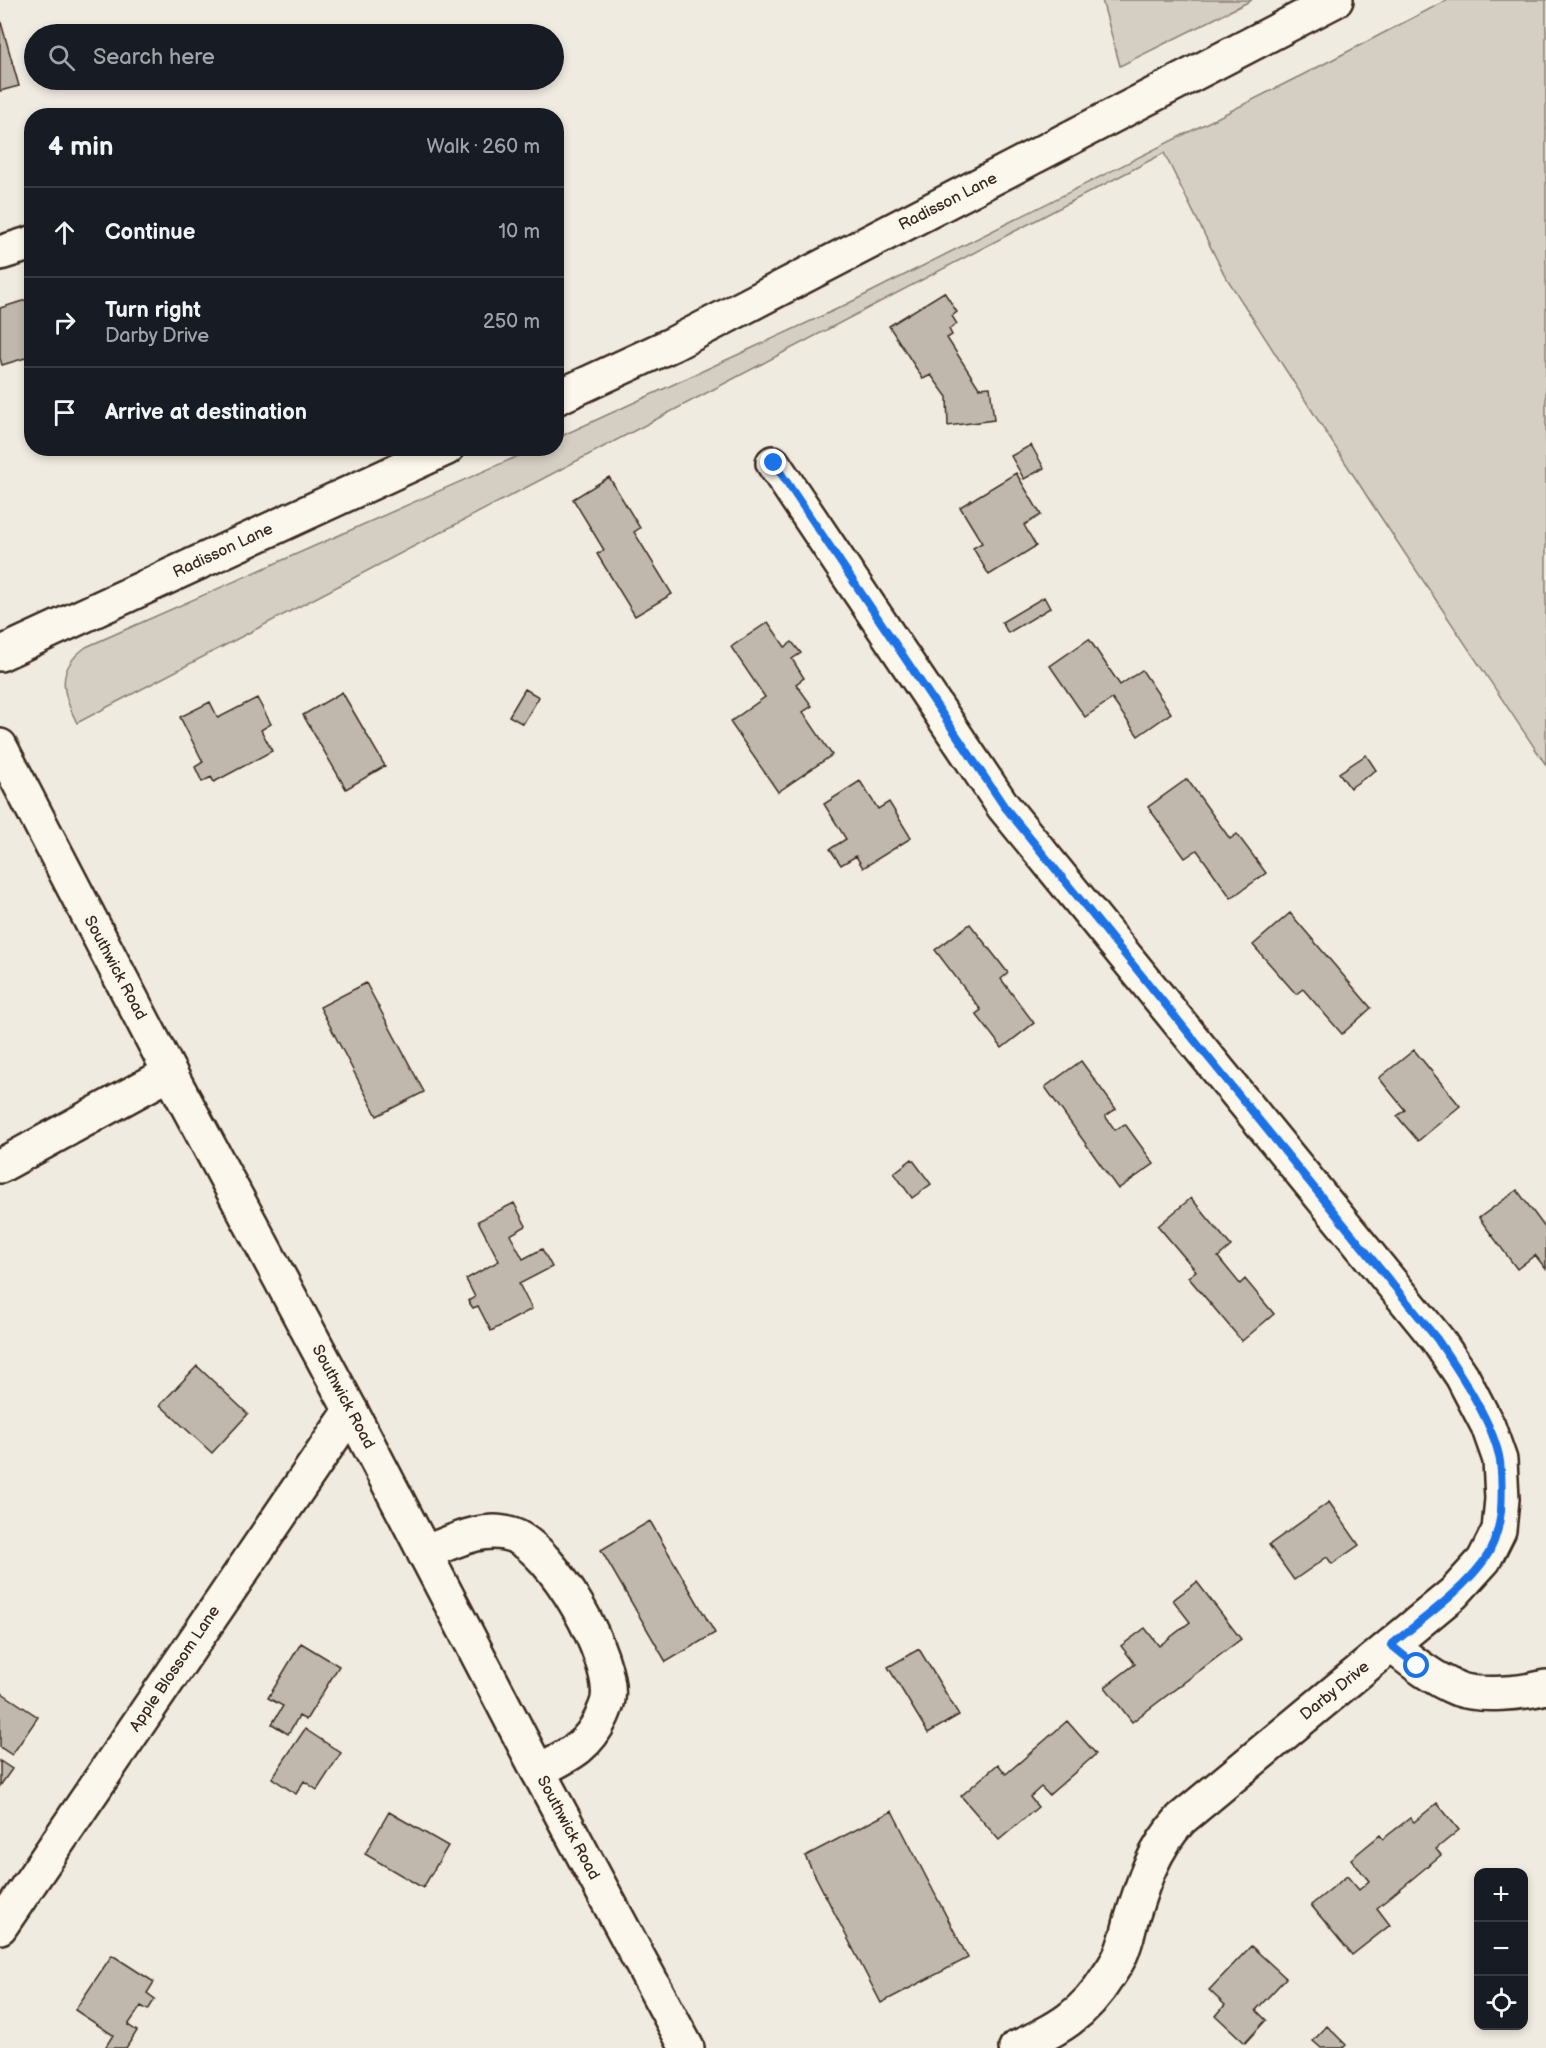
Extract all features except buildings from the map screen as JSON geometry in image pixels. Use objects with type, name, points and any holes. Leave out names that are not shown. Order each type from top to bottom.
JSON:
[{"type":"main road","name":"Radisson Lane","points":[[564,394],[673,344],[1336,0]]},
{"type":"main road","points":[[0,253],[24,246]]},
{"type":"main road","name":"Radisson Lane","points":[[0,654],[430,456]]},
{"type":"main road","name":"Darby Drive","points":[[774,463],[1004,806],[1437,1339],[1462,1376],[1488,1426],[1500,1460],[1502,1499],[1499,1530],[1484,1560],[1469,1579],[1181,1819],[1164,1837],[1144,1878],[1120,1957],[1102,1986],[1087,2006],[1068,2022],[1050,2034],[1016,2048]]},
{"type":"main road","name":"Southwick Road","points":[[0,746],[538,1771],[687,2048]]},
{"type":"main road","points":[[0,1166],[170,1072]]},
{"type":"main road","name":"Apple Blossom Lane","points":[[0,1927],[351,1411]]},
{"type":"main road","points":[[424,1553],[472,1534],[513,1535],[545,1561],[573,1598],[597,1642],[608,1682],[608,1700],[597,1727],[588,1740],[574,1752],[538,1771]]},
{"type":"main road","points":[[1391,1645],[1417,1666],[1459,1689],[1494,1693],[1531,1691],[1546,1687]]},
{"type":"shaded area","points":[[1102,0],[1252,0],[1120,66]]},
{"type":"shaded area","points":[[1447,0],[1546,0],[1546,765],[1372,504],[1224,274],[1164,153],[77,723],[68,702],[64,682],[69,664],[86,647],[518,456],[564,456],[564,435],[837,309]]},
{"type":"route","points":[[774,463],[1004,806],[1437,1339],[1462,1376],[1488,1426],[1500,1460],[1502,1499],[1499,1530],[1484,1560],[1469,1579],[1391,1645],[1417,1666]]}]
